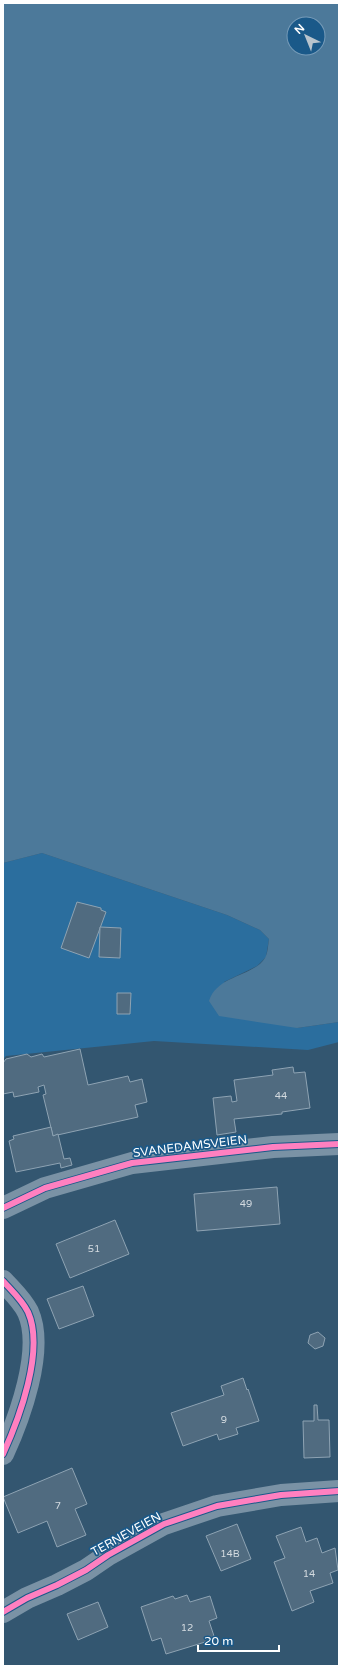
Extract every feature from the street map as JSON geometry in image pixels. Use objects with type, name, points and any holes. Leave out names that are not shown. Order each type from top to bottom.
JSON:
[{"type":"street","name":"SVANEDAMSVEIEN","points":[[3,1208],[45,1188],[132,1164],[273,1147],[339,1144]]},
{"type":"street","points":[[3,1281],[17,1296],[28,1313],[33,1337],[31,1367],[25,1398],[16,1426],[3,1454]]},
{"type":"street","name":"TERNEVEIEN","points":[[3,1612],[27,1598],[86,1570],[108,1555],[164,1524],[217,1506],[281,1495],[339,1491]]},
{"type":"shaded area","points":[[3,3],[339,3],[339,1022],[297,1028],[219,1016],[209,1001],[213,992],[227,981],[252,969],[266,956],[269,939],[260,930],[227,915],[42,853],[3,863]]},
{"type":"shaded area","points":[[42,853],[227,915],[260,930],[269,939],[266,957],[257,966],[224,982],[297,1028],[339,1022],[339,1042],[308,1050],[154,1041],[6,1056],[3,1059],[3,863]]},
{"type":"building","points":[[77,902],[101,908],[101,910],[106,912],[89,958],[61,948]]},
{"type":"building","points":[[100,927],[121,928],[120,958],[99,957]]},
{"type":"building","points":[[117,993],[131,993],[130,1014],[117,1014]]},
{"type":"building","points":[[80,1049],[88,1085],[128,1076],[130,1082],[142,1079],[147,1102],[135,1105],[138,1117],[53,1136],[43,1095],[46,1094],[44,1085],[38,1087],[39,1092],[14,1097],[13,1092],[3,1094],[3,1063],[6,1059],[27,1054],[31,1057],[42,1054],[44,1057]]},
{"type":"building","points":[[293,1067],[294,1073],[305,1072],[310,1108],[282,1112],[282,1114],[234,1119],[236,1132],[217,1135],[213,1098],[231,1096],[232,1102],[237,1101],[234,1080],[273,1075],[272,1070]]},
{"type":"building","points":[[51,1127],[53,1136],[58,1134],[64,1159],[70,1158],[72,1165],[61,1168],[60,1163],[16,1172],[9,1141],[14,1139],[13,1136]]},
{"type":"building","points":[[277,1187],[280,1224],[197,1231],[194,1194]]},
{"type":"building","points":[[115,1220],[129,1254],[70,1278],[56,1244]]},
{"type":"building","points":[[83,1286],[94,1316],[59,1329],[47,1299]]},
{"type":"building","points":[[318,1332],[325,1338],[323,1346],[315,1349],[308,1343],[310,1335]]},
{"type":"building","points":[[243,1378],[259,1421],[236,1428],[238,1434],[219,1440],[217,1434],[183,1446],[171,1413],[224,1395],[221,1386]]},
{"type":"building","points":[[314,1405],[317,1405],[318,1420],[329,1420],[330,1457],[304,1458],[303,1421],[314,1421]]},
{"type":"building","points":[[72,1468],[87,1504],[75,1509],[86,1535],[57,1547],[47,1521],[18,1533],[3,1497]]},
{"type":"building","points":[[237,1524],[251,1559],[221,1571],[206,1536]]},
{"type":"building","points":[[301,1527],[306,1542],[317,1538],[322,1553],[335,1548],[338,1570],[330,1573],[333,1583],[310,1591],[314,1602],[292,1611],[274,1562],[285,1558],[276,1536]]},
{"type":"building","points":[[187,1595],[190,1602],[210,1596],[217,1618],[209,1621],[215,1639],[166,1654],[161,1638],[152,1641],[141,1607],[173,1596],[175,1599]]},
{"type":"building","points":[[98,1602],[108,1627],[78,1640],[67,1614]]},
{"type":"cycle path","points":[[3,1208],[45,1188],[132,1163],[273,1147],[339,1144]]},
{"type":"cycle path","points":[[3,1281],[20,1300],[28,1312],[34,1345],[28,1384],[16,1422],[3,1454]]},
{"type":"cycle path","points":[[3,1612],[27,1598],[86,1570],[108,1555],[164,1524],[217,1506],[281,1495],[339,1491]]}]
